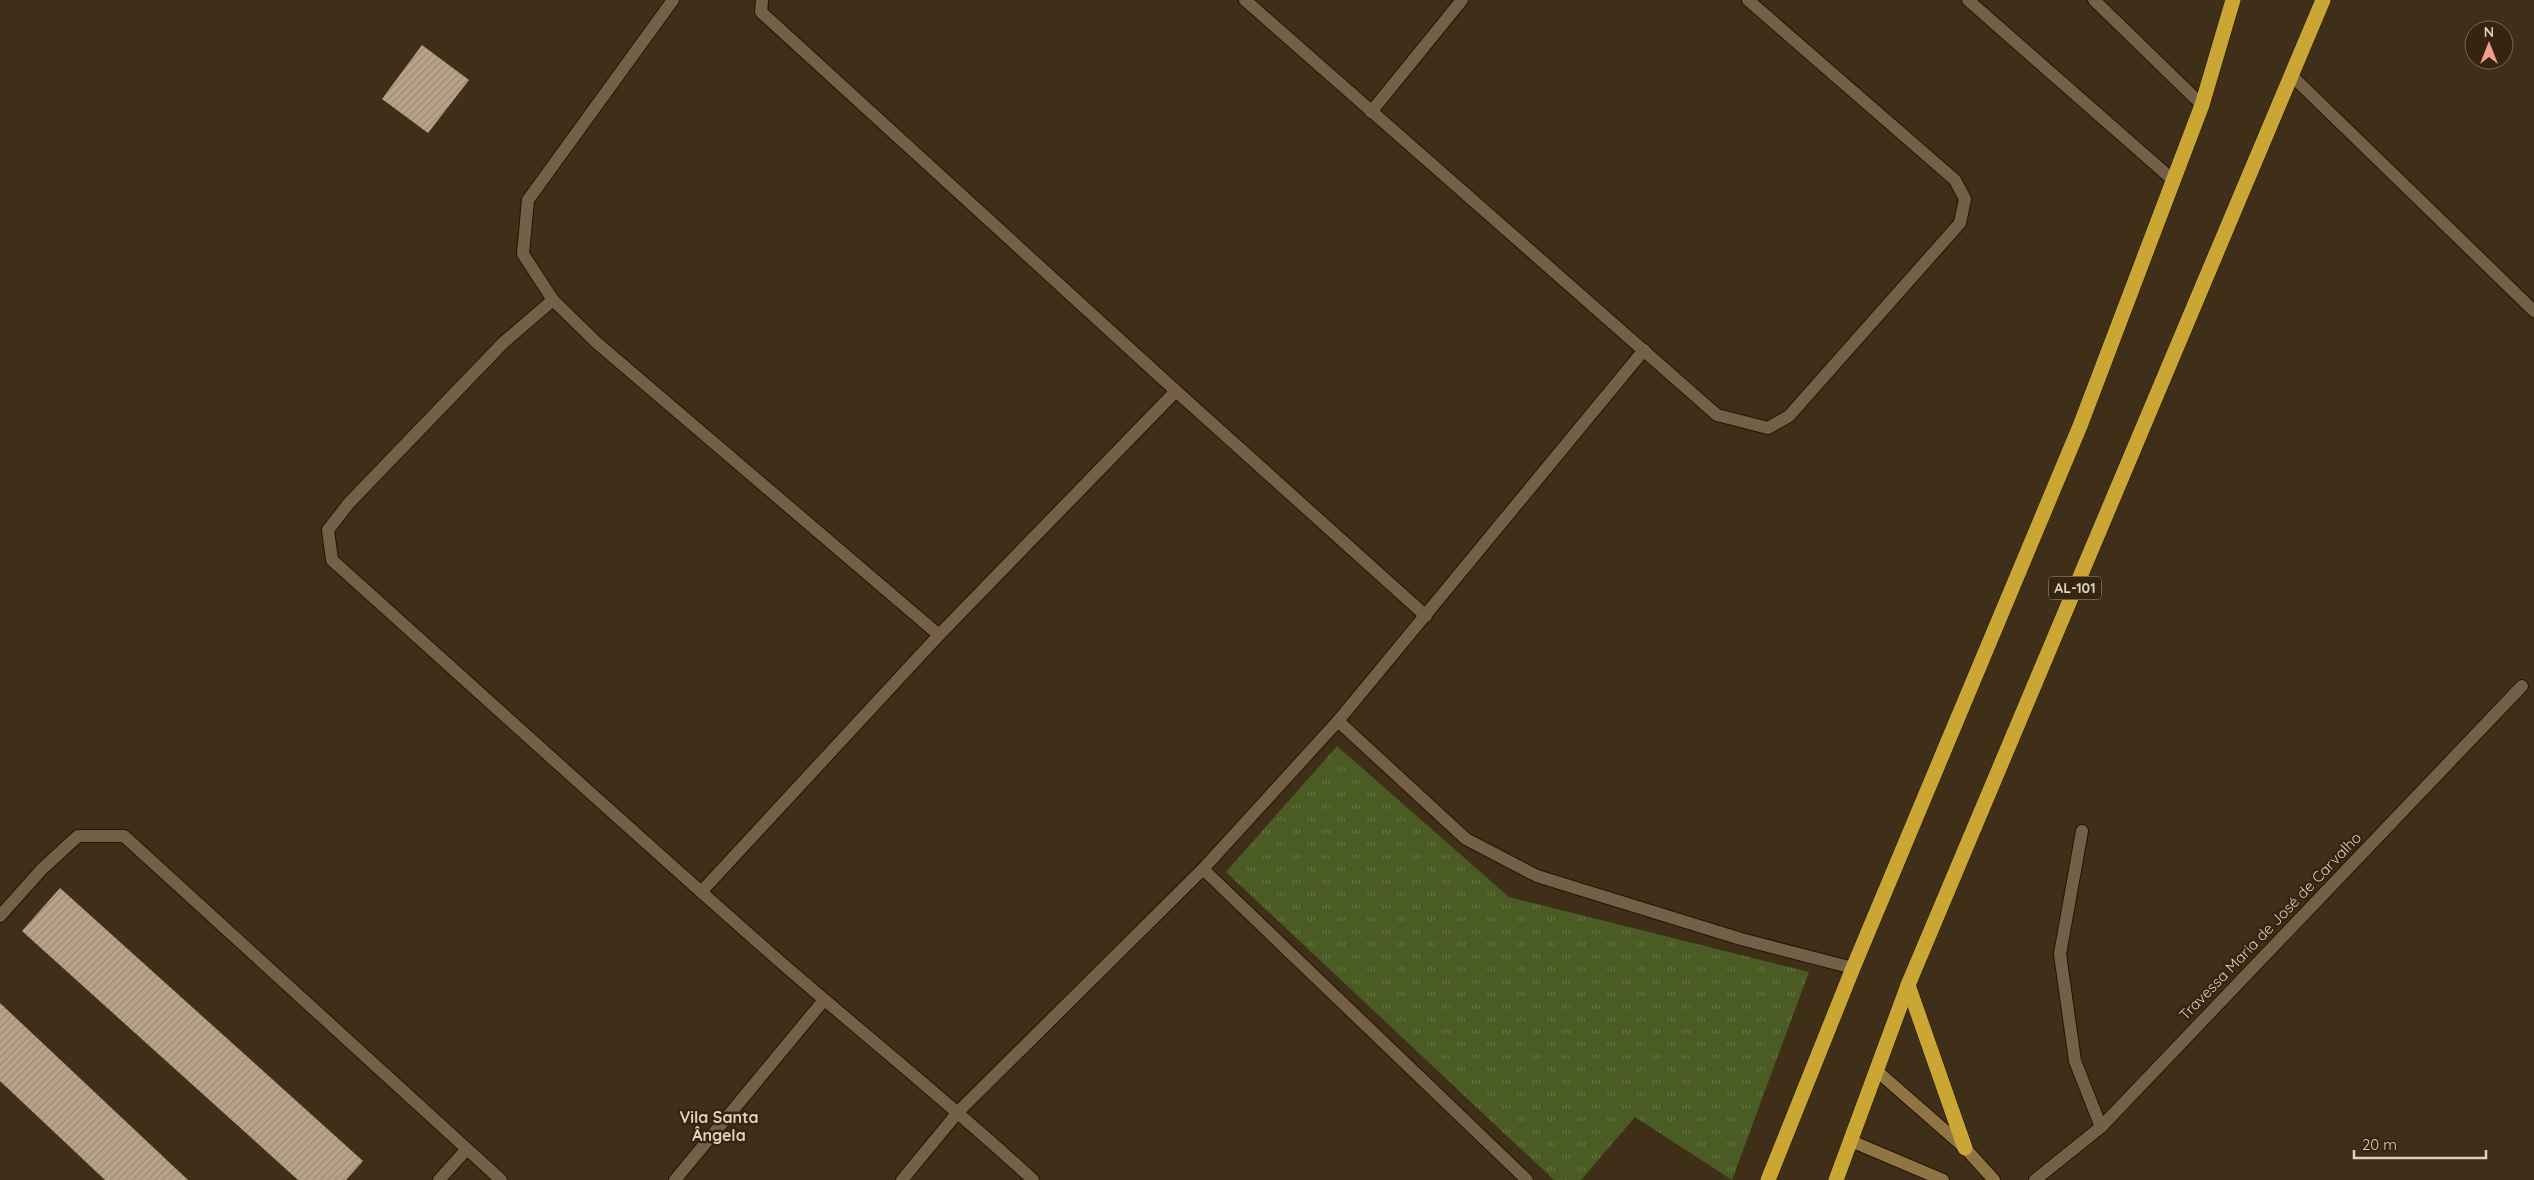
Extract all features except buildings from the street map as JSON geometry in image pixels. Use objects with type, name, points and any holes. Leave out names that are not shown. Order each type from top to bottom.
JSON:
[{"type":"highway","points":[[1768,1180],[1853,968],[2080,426],[2202,105],[2233,0]]},
{"type":"highway","name":"AL-101","points":[[1836,1180],[1908,985],[2323,0]]},
{"type":"highway","points":[[1908,985],[1965,1148]]},
{"type":"street","points":[[673,0],[528,200],[523,254],[553,300],[596,343],[939,635]]},
{"type":"street","points":[[762,0],[761,12],[1176,391],[1426,616]]},
{"type":"street","points":[[1245,0],[1717,415],[1768,428],[1790,416],[1960,224],[1966,199],[1954,180],[1748,0]]},
{"type":"street","points":[[1371,112],[1462,0]]},
{"type":"street","points":[[1968,0],[2173,180]]},
{"type":"street","points":[[2094,0],[2202,105]]},
{"type":"street","points":[[2291,75],[2534,311]]},
{"type":"street","points":[[553,300],[504,342],[348,503],[328,530],[332,560],[701,892],[824,1000],[959,1111],[1034,1180]]},
{"type":"street","points":[[902,1180],[959,1111],[1203,869],[1338,721],[1644,350]]},
{"type":"street","points":[[701,892],[939,635],[1176,391]]},
{"type":"street","name":"Travessa Maria de José de Carvalho","points":[[2035,1180],[2102,1127],[2522,686]]},
{"type":"street","points":[[1338,721],[1466,839],[1537,876],[1741,939],[1853,968]]},
{"type":"street","points":[[2082,831],[2060,954],[2075,1061],[2102,1127]]},
{"type":"street","points":[[0,916],[42,869],[78,836],[124,836],[501,1180]]},
{"type":"street","points":[[1203,869],[1527,1180]]},
{"type":"street","points":[[674,1180],[824,1000]]},
{"type":"street","points":[[1877,1071],[1965,1148],[1994,1180]]},
{"type":"street","points":[[1850,1141],[1943,1180]]},
{"type":"street","points":[[439,1180],[466,1150]]},
{"type":"green space","points":[[1337,746],[1509,897],[1809,972],[1732,1180],[1635,1117],[1581,1180],[1554,1180],[1226,872]]},
{"type":"district","name":"Vila Santa Ângela","points":[[719,1126]]}]
